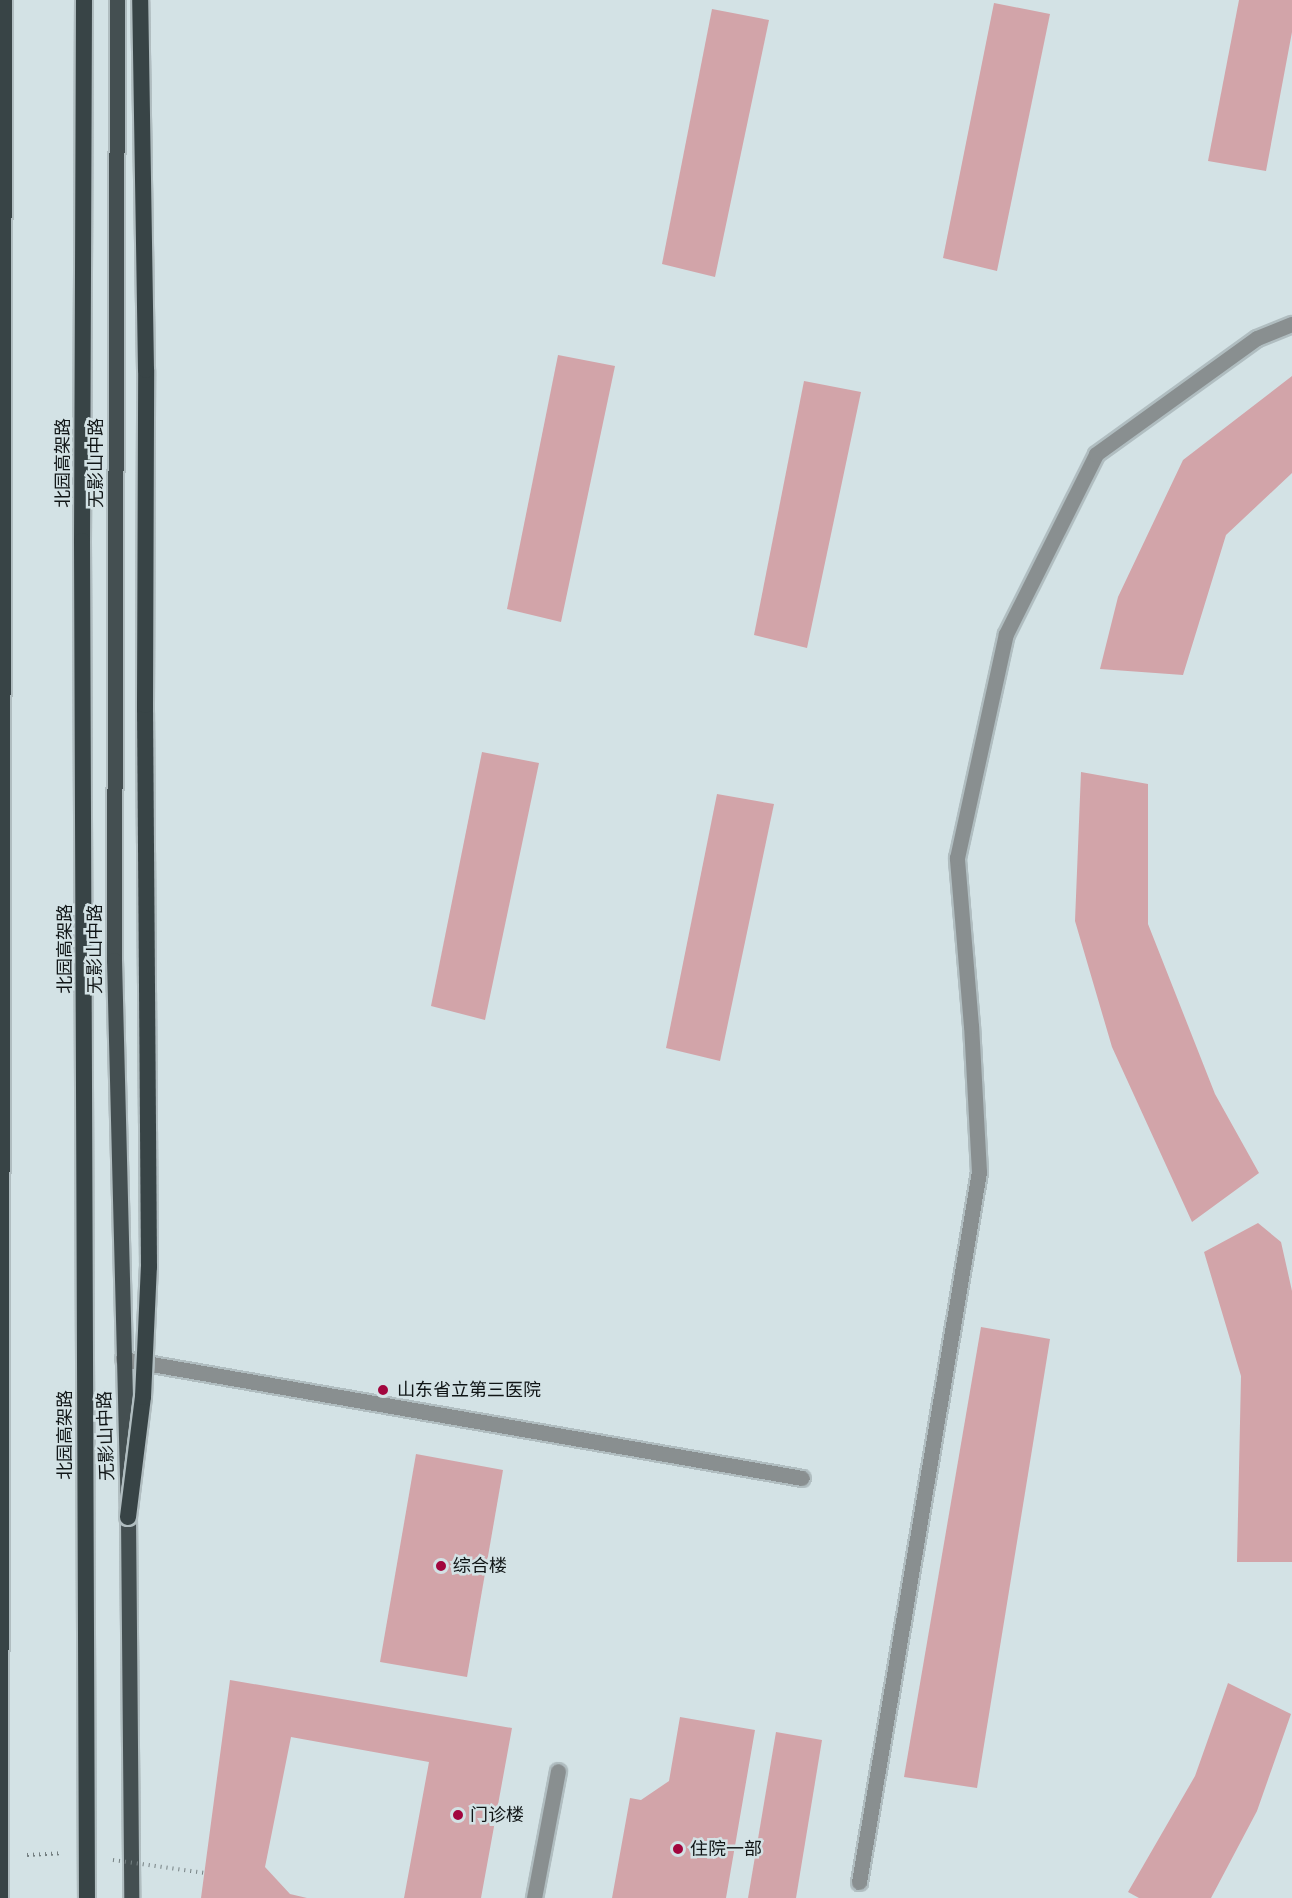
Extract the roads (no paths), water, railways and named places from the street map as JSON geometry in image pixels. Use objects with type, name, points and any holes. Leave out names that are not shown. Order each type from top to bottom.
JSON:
[{"type":"highway","points":[[0,1898],[4,0]]},
{"type":"highway","name":"北园高架路","points":[[84,0],[82,553],[87,1898]]},
{"type":"highway","points":[[128,1517],[143,1397],[149,1267],[145,705],[146,370],[140,0]]},
{"type":"main road","name":"无影山中路","points":[[117,0],[114,960],[128,1517],[131,1898]]},
{"type":"street","points":[[859,1882],[979,1172],[971,1026],[957,858],[1006,634],[1096,454],[1257,338],[1292,324]]},
{"type":"street","points":[[123,1359],[802,1478]]},
{"type":"street","points":[[534,1898],[558,1772]]},
{"type":"place","name":"山东省立第三医院","points":[[383,1390]]},
{"type":"place","name":"综合楼","points":[[441,1566]]},
{"type":"place","name":"门诊楼","points":[[458,1815]]},
{"type":"place","name":"住院一部","points":[[678,1849]]}]
